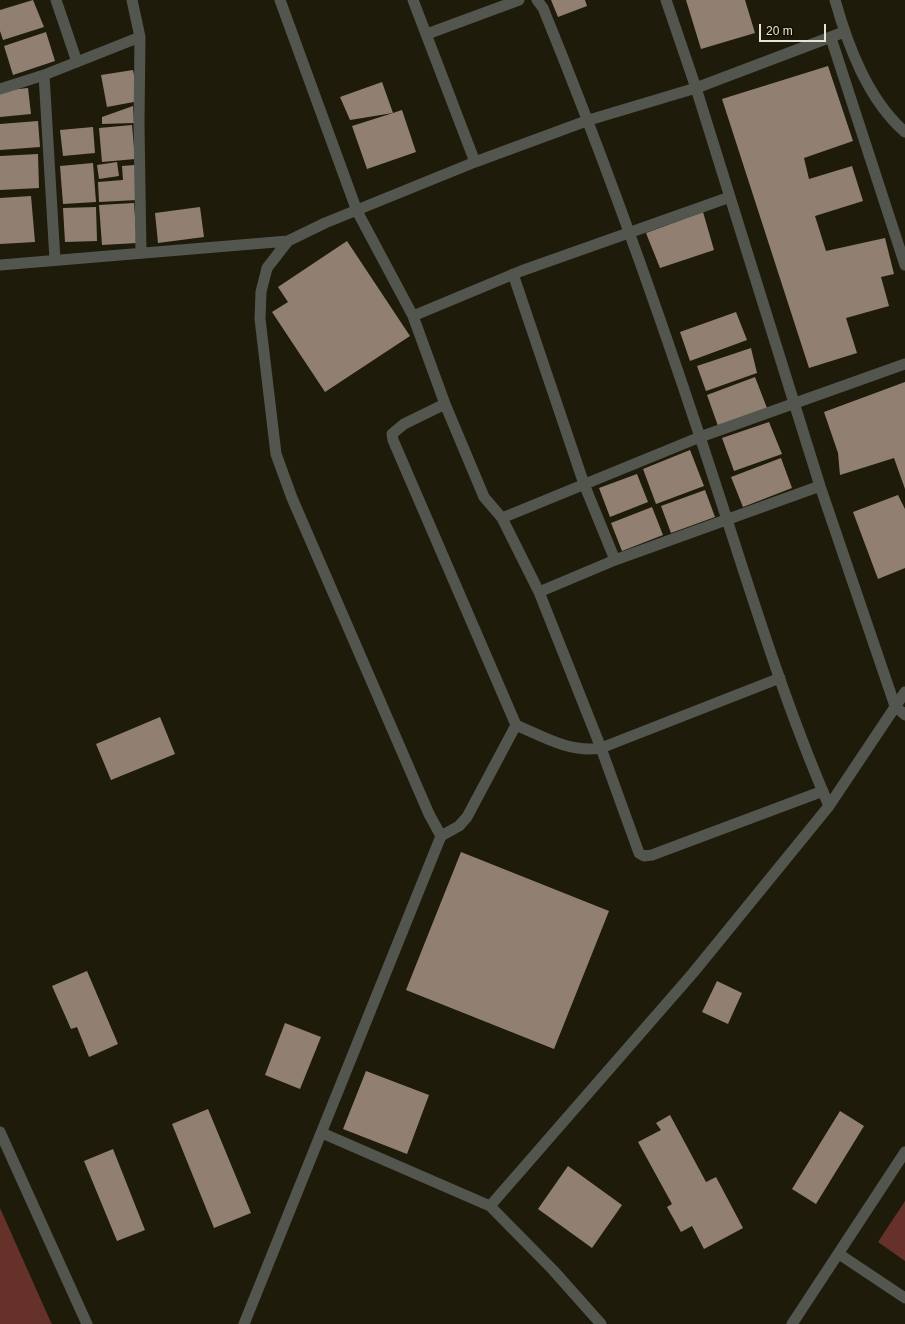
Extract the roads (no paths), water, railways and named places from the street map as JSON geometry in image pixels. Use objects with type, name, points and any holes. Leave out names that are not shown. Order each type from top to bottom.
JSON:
[{"type":"street","points":[[56,0],[77,62]]},
{"type":"street","points":[[132,0],[140,37],[139,124],[141,253]]},
{"type":"street","points":[[280,0],[357,211],[413,316],[444,404],[484,497],[502,518],[539,592],[601,748],[639,853],[644,856],[652,855],[823,791]]},
{"type":"street","points":[[413,0],[475,162]]},
{"type":"street","points":[[427,34],[519,0]]},
{"type":"street","points":[[536,0],[543,8],[589,120],[700,438],[780,678],[829,806]]},
{"type":"street","points":[[666,0],[696,88],[820,486],[896,706],[905,716]]},
{"type":"street","points":[[835,0],[844,32],[877,102],[892,121],[905,132]]},
{"type":"street","points":[[0,265],[288,241],[325,223],[475,162],[589,120],[696,88],[844,32]]},
{"type":"street","points":[[0,89],[44,75],[140,37]]},
{"type":"street","points":[[831,38],[905,265]]},
{"type":"street","points":[[44,75],[56,260]]},
{"type":"street","points":[[413,316],[513,274],[730,197]]},
{"type":"street","points":[[288,241],[267,268],[261,292],[260,319],[276,454],[292,498],[429,814],[441,836]]},
{"type":"street","points":[[513,274],[584,484],[615,560]]},
{"type":"street","points":[[502,518],[700,438],[795,402],[905,364]]},
{"type":"street","points":[[444,404],[404,424],[392,434],[393,440],[516,725],[569,748],[589,750],[601,748],[780,678]]},
{"type":"street","points":[[539,592],[615,560],[820,486]]},
{"type":"street","points":[[490,1206],[694,973],[829,806],[905,692]]},
{"type":"street","points":[[244,1324],[441,836],[459,826],[467,817],[516,725]]},
{"type":"street","points":[[0,1132],[87,1324]]},
{"type":"street","points":[[322,1133],[490,1206],[553,1270],[601,1324]]},
{"type":"street","points":[[792,1324],[905,1152]]},
{"type":"street","points":[[839,1254],[905,1298]]}]
